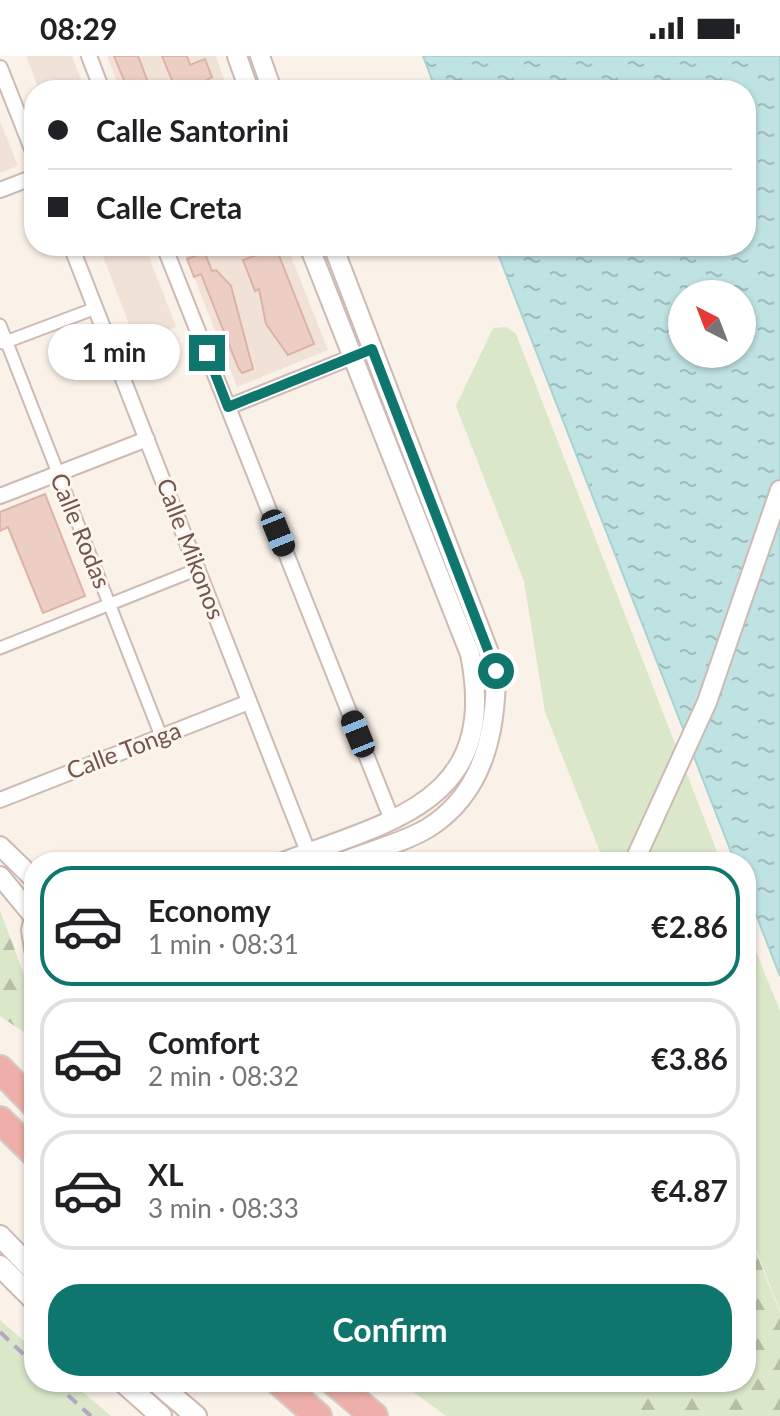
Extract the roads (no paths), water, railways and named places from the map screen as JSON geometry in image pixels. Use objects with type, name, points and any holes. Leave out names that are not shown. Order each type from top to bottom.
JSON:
[{"type":"highway","points":[[0,1069],[24,1094]]},
{"type":"highway","points":[[0,1120],[24,1143]]},
{"type":"highway","points":[[290,1392],[318,1416]]},
{"type":"highway","points":[[346,1392],[374,1416]]},
{"type":"main road","points":[[0,1236],[24,1261]]},
{"type":"main road","points":[[0,1266],[24,1290]]},
{"type":"main road","points":[[134,1392],[161,1416]]},
{"type":"main road","points":[[168,1392],[196,1416]]},
{"type":"street","points":[[89,56],[98,80]]},
{"type":"street","points":[[237,56],[245,80]]},
{"type":"street","points":[[260,56],[264,80]]},
{"type":"street","points":[[0,68],[24,129]]},
{"type":"street","points":[[0,190],[24,181]]},
{"type":"street","name":"Calle Mikonos","points":[[75,256],[308,852]]},
{"type":"street","points":[[168,256],[392,820]]},
{"type":"street","points":[[313,256],[470,654],[475,679],[473,726],[454,774],[425,804],[321,852]]},
{"type":"street","points":[[337,256],[496,671],[496,717],[485,759],[449,811],[427,828],[367,852]]},
{"type":"street","points":[[3,343],[96,308]]},
{"type":"street","name":"Calle Rodas","points":[[0,325],[3,343],[58,473],[161,736]]},
{"type":"street","points":[[228,407],[372,349]]},
{"type":"street","points":[[0,496],[147,439]]},
{"type":"street","points":[[639,852],[707,702],[780,490]]},
{"type":"street","points":[[0,648],[198,569]]},
{"type":"street","name":"Calle Tonga","points":[[0,800],[249,702]]},
{"type":"street","points":[[0,846],[24,869]]},
{"type":"street","points":[[0,876],[24,905]]},
{"type":"water","points":[[423,56],[780,56],[780,976],[756,915],[756,852],[731,852],[499,256],[756,256],[756,80],[432,80]]},
{"type":"railway","points":[[0,1332],[24,1355]]},
{"type":"railway","points":[[64,1392],[91,1416]]}]
